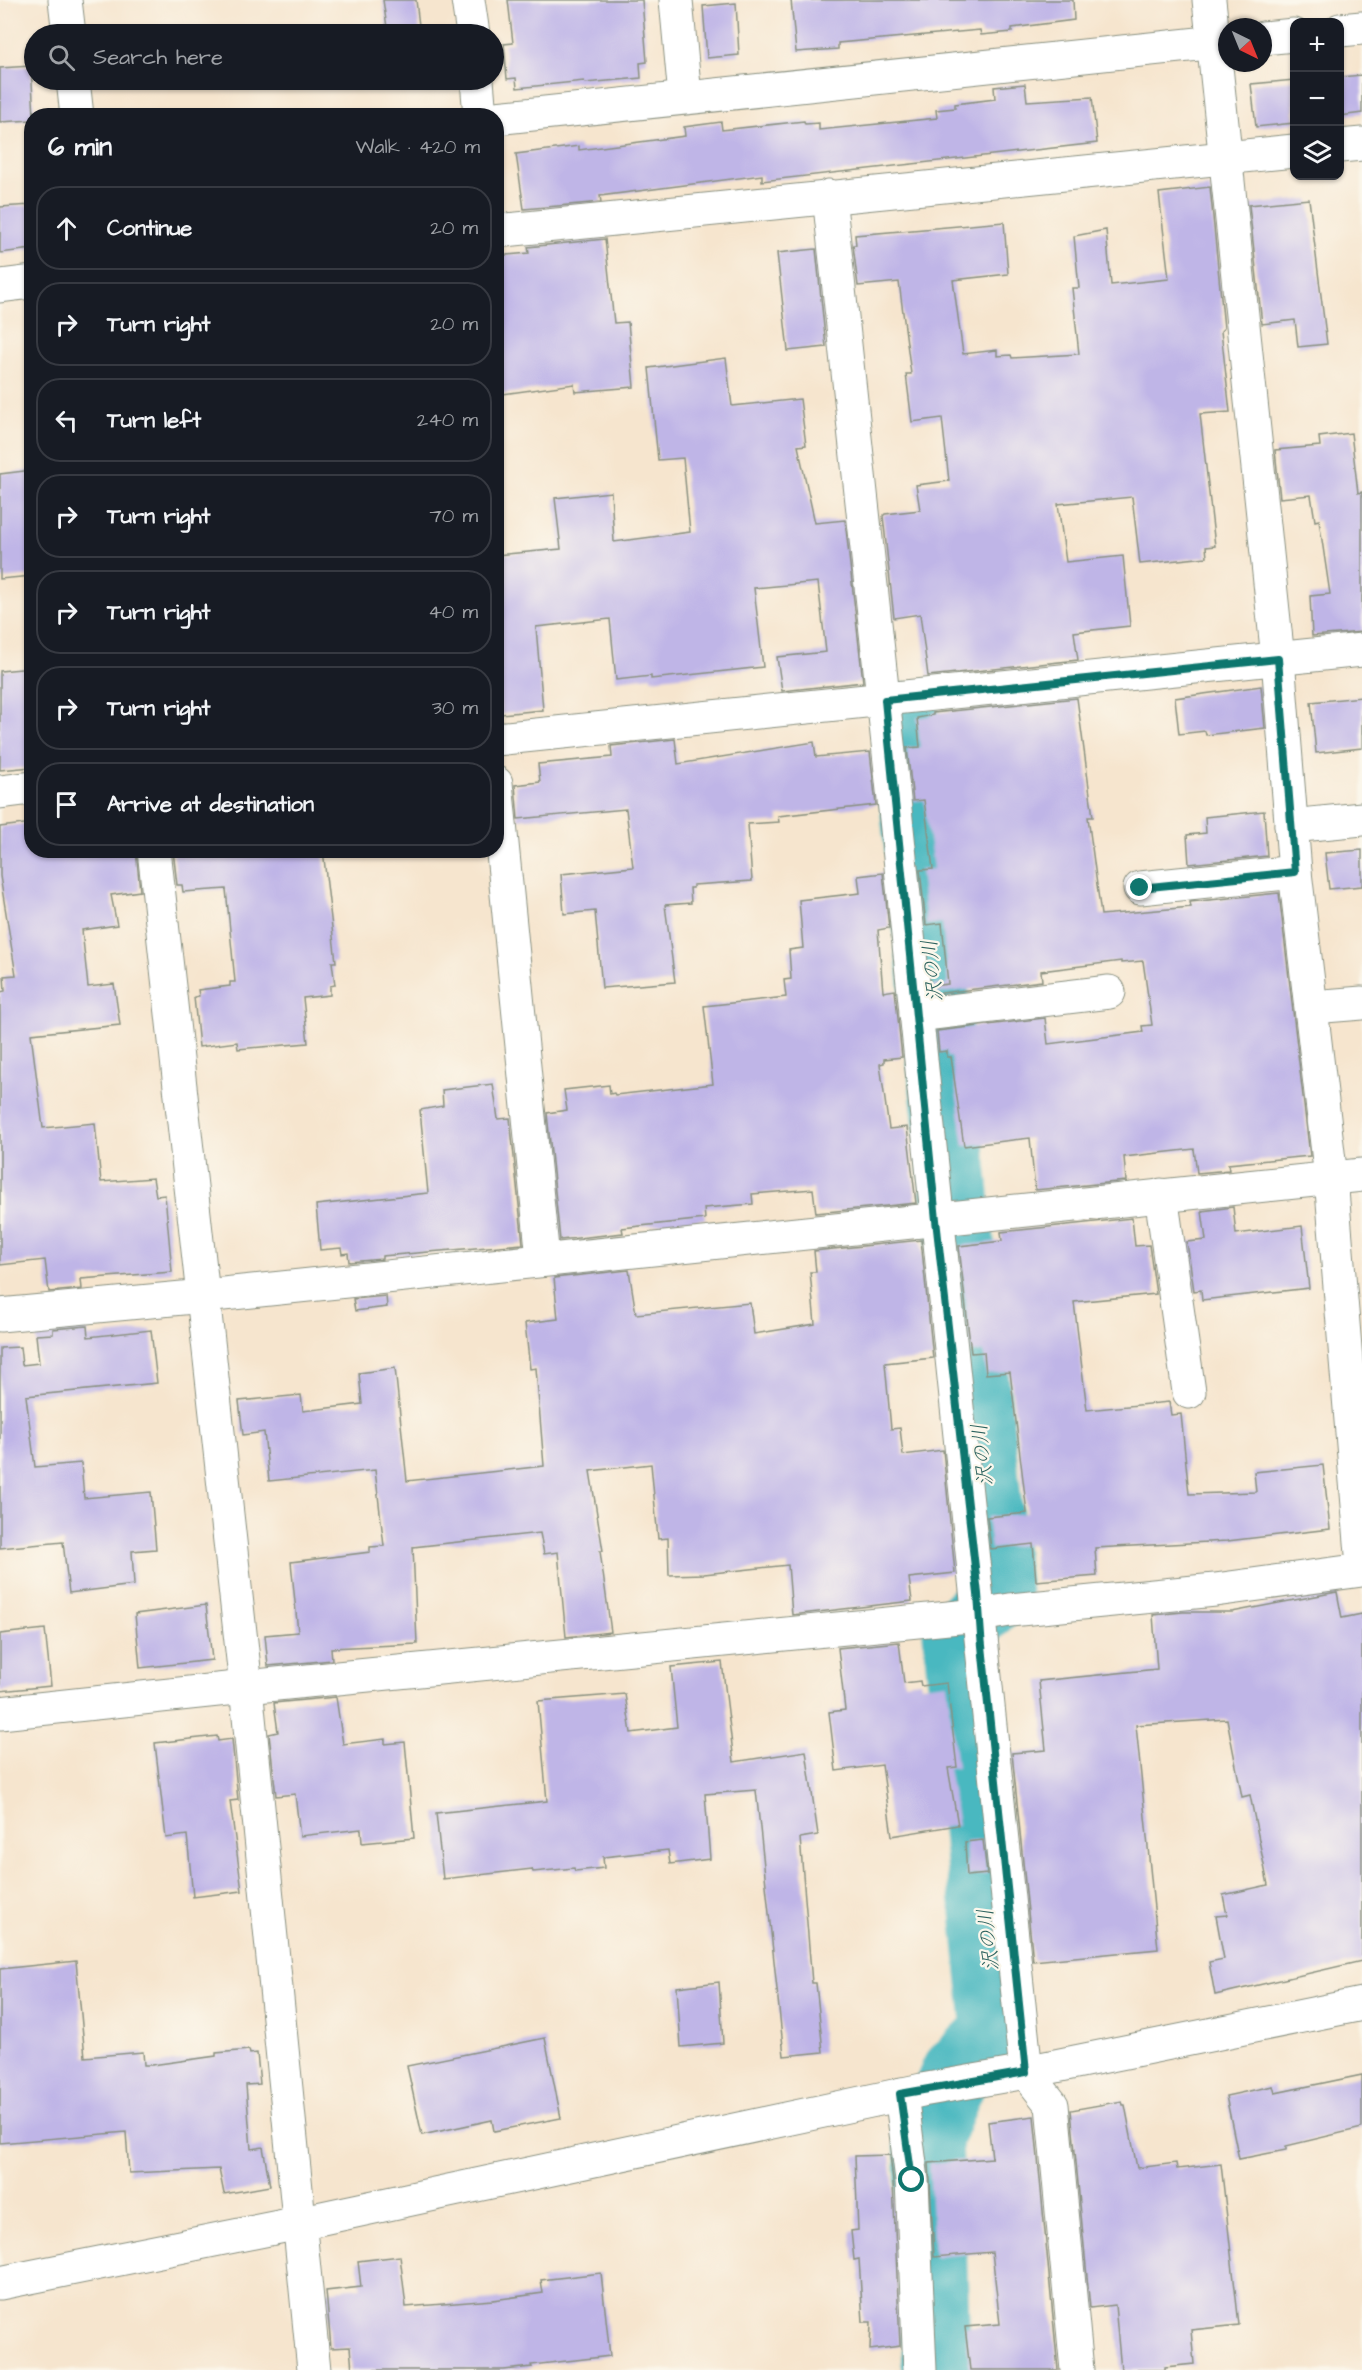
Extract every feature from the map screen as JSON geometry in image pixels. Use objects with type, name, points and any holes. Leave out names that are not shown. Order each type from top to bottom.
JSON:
[{"type":"street","points":[[65,0],[68,24]]},
{"type":"street","points":[[468,0],[472,24]]},
{"type":"street","points":[[676,0],[685,97]]},
{"type":"street","points":[[1209,0],[1218,34]]},
{"type":"street","points":[[1344,30],[1362,28]]},
{"type":"street","points":[[1272,37],[1290,35]]},
{"type":"street","points":[[504,117],[1218,42]]},
{"type":"street","points":[[1222,72],[1226,158],[1278,659],[1295,872],[1312,1007],[1346,1176],[1362,1554]]},
{"type":"street","points":[[74,90],[76,108]]},
{"type":"street","points":[[478,90],[479,108]]},
{"type":"street","points":[[1344,146],[1362,144]]},
{"type":"street","points":[[504,230],[1290,151]]},
{"type":"street","points":[[829,196],[885,700],[929,1014],[951,1218],[980,1615],[1026,2072],[1052,2105],[1077,2370]]},
{"type":"street","points":[[0,286],[24,283]]},
{"type":"street","points":[[504,738],[1362,650]]},
{"type":"street","points":[[0,792],[24,789]]},
{"type":"street","points":[[1291,826],[1362,819]]},
{"type":"street","points":[[155,858],[246,1687],[314,2370]]},
{"type":"street","points":[[503,858],[543,1259]]},
{"type":"street","points":[[1140,888],[1295,872]]},
{"type":"street","points":[[929,1014],[1109,992]]},
{"type":"street","points":[[1312,1007],[1362,1003]]},
{"type":"street","points":[[0,1315],[204,1296],[1346,1176]]},
{"type":"street","points":[[1161,1195],[1188,1392]]},
{"type":"street","points":[[0,1713],[980,1615],[1215,1590],[1362,1570]]},
{"type":"street","points":[[0,2283],[299,2223],[911,2092],[1026,2072],[1362,2004]]},
{"type":"street","points":[[911,2092],[912,2180],[920,2370]]},
{"type":"building","points":[[383,0],[416,0],[419,24],[387,24]]},
{"type":"building","points":[[508,0],[642,0],[647,62],[640,63],[641,78],[517,88],[516,78],[507,79],[504,44],[513,43]]},
{"type":"building","points":[[791,0],[1073,0],[1074,20],[1012,28],[1012,32],[981,35],[980,30],[838,43],[838,49],[796,52]]},
{"type":"building","points":[[736,3],[739,55],[707,58],[703,6]]},
{"type":"building","points":[[24,66],[24,90],[32,90],[34,108],[24,108],[24,120],[0,122],[0,68]]},
{"type":"building","points":[[1362,75],[1362,113],[1344,115],[1344,77]]},
{"type":"building","points":[[1290,80],[1290,123],[1256,127],[1251,84]]},
{"type":"building","points":[[1025,84],[1027,101],[1092,97],[1097,143],[762,181],[762,175],[600,196],[601,202],[524,209],[516,154],[579,146],[579,150],[685,136],[684,127],[721,122],[722,130],[804,121],[805,124],[819,123],[819,130],[937,118],[936,110],[955,108],[955,104],[995,99],[994,87]]},
{"type":"building","points":[[1210,187],[1230,412],[1200,414],[1215,546],[1206,547],[1207,557],[1140,564],[1132,497],[1058,504],[1066,562],[1123,556],[1130,626],[1074,632],[1078,660],[928,676],[920,614],[894,618],[883,516],[920,510],[916,485],[949,481],[942,418],[912,422],[906,374],[911,374],[899,282],[858,286],[853,245],[856,245],[855,235],[1004,222],[1008,274],[953,280],[963,354],[997,350],[997,356],[1011,355],[1012,358],[1079,354],[1072,288],[1079,288],[1074,236],[1106,230],[1111,285],[1169,279],[1159,193]]},
{"type":"building","points":[[1309,199],[1327,344],[1298,347],[1295,320],[1262,324],[1249,205]]},
{"type":"building","points":[[24,206],[24,250],[0,253],[0,207]]},
{"type":"building","points":[[605,239],[614,323],[628,322],[634,387],[575,392],[574,384],[504,394],[504,255],[529,253],[528,247]]},
{"type":"building","points":[[816,249],[826,347],[788,351],[777,253]]},
{"type":"building","points":[[726,358],[732,406],[800,399],[806,445],[798,446],[815,523],[845,520],[863,682],[782,691],[777,657],[826,652],[818,582],[754,588],[763,667],[651,679],[651,676],[616,680],[610,619],[536,627],[543,710],[504,714],[504,554],[561,549],[555,498],[611,492],[614,542],[690,532],[683,458],[658,460],[649,368]]},
{"type":"building","points":[[1351,433],[1358,493],[1362,492],[1362,632],[1312,636],[1310,596],[1330,594],[1319,520],[1315,521],[1311,495],[1280,498],[1275,450],[1320,446],[1319,437]]},
{"type":"building","points":[[24,471],[24,577],[0,579],[0,474]]},
{"type":"building","points":[[24,669],[24,768],[0,770],[0,671]]},
{"type":"building","points":[[1261,686],[1265,728],[1206,735],[1205,731],[1179,734],[1175,698]]},
{"type":"building","points":[[1362,697],[1362,748],[1316,753],[1311,702]]},
{"type":"building","points":[[1077,698],[1093,817],[1088,817],[1101,915],[1191,907],[1190,902],[1279,893],[1310,1156],[1228,1164],[1229,1170],[1197,1173],[1194,1149],[1124,1157],[1126,1181],[1035,1190],[1030,1138],[964,1146],[951,1057],[947,1057],[947,1051],[939,1052],[937,1031],[1045,1018],[1048,1044],[1143,1032],[1142,1026],[1152,1025],[1143,961],[1121,963],[1121,961],[1041,971],[1042,981],[933,994],[932,986],[948,984],[942,923],[926,925],[920,870],[933,869],[924,800],[913,801],[907,748],[920,747],[917,718],[933,715],[933,713]]},
{"type":"building","points":[[675,739],[678,764],[814,742],[816,757],[870,752],[876,805],[778,816],[779,822],[748,824],[752,881],[693,885],[693,888],[690,888],[691,903],[665,905],[675,982],[602,988],[595,911],[564,914],[561,874],[633,867],[626,809],[518,819],[515,785],[540,782],[538,764],[612,757],[611,746]]},
{"type":"building","points":[[1264,811],[1267,856],[1189,864],[1187,835],[1206,833],[1205,817]]},
{"type":"building","points":[[24,824],[24,858],[137,858],[140,891],[111,895],[117,925],[82,930],[88,987],[114,984],[120,1025],[31,1034],[43,1128],[95,1123],[101,1182],[153,1178],[156,1196],[165,1195],[172,1272],[81,1279],[82,1289],[49,1292],[45,1260],[0,1265],[0,992],[5,991],[4,976],[16,975],[0,876],[0,827]]},
{"type":"building","points":[[1362,850],[1362,886],[1329,889],[1325,853]]},
{"type":"building","points":[[174,858],[324,858],[336,962],[332,962],[335,985],[330,986],[330,995],[303,998],[308,1043],[238,1049],[237,1042],[199,1047],[194,997],[199,996],[198,990],[230,986],[230,982],[235,982],[226,889],[183,892],[182,885],[177,885]]},
{"type":"building","points":[[883,873],[889,928],[878,930],[883,992],[895,990],[902,1057],[884,1059],[884,1063],[880,1064],[889,1129],[907,1127],[916,1203],[816,1213],[813,1189],[752,1194],[753,1204],[704,1208],[705,1219],[622,1228],[623,1233],[560,1240],[547,1113],[567,1110],[564,1090],[609,1085],[610,1094],[615,1095],[713,1084],[704,1006],[786,997],[784,980],[791,979],[789,950],[803,948],[799,900],[860,893],[858,876]]},
{"type":"building","points":[[493,1084],[498,1119],[510,1118],[523,1244],[382,1256],[382,1259],[349,1262],[348,1253],[342,1254],[341,1248],[320,1250],[316,1205],[428,1193],[420,1110],[443,1106],[442,1090]]},
{"type":"building","points":[[1233,1207],[1236,1234],[1302,1226],[1309,1288],[1202,1300],[1201,1290],[1194,1291],[1187,1242],[1206,1240],[1202,1211]]},
{"type":"building","points":[[1132,1218],[1135,1246],[1149,1245],[1156,1294],[1074,1302],[1087,1410],[1169,1402],[1171,1415],[1181,1414],[1189,1494],[1256,1492],[1254,1472],[1323,1465],[1330,1529],[1227,1541],[1095,1548],[1097,1576],[1036,1581],[1033,1544],[991,1549],[987,1517],[1027,1513],[1010,1372],[986,1374],[984,1352],[971,1353],[959,1246],[1002,1241],[1001,1232]]},
{"type":"building","points":[[921,1240],[933,1358],[885,1363],[891,1429],[900,1428],[903,1455],[943,1450],[955,1573],[909,1578],[912,1601],[792,1615],[788,1565],[704,1574],[669,1575],[668,1538],[658,1539],[651,1464],[590,1471],[603,1551],[600,1551],[611,1632],[566,1637],[558,1552],[544,1554],[540,1533],[413,1547],[417,1644],[331,1648],[332,1660],[268,1666],[265,1635],[298,1632],[291,1562],[370,1552],[370,1547],[384,1546],[375,1470],[269,1481],[264,1432],[243,1435],[239,1401],[301,1395],[303,1411],[362,1404],[359,1373],[395,1368],[407,1481],[544,1466],[536,1368],[530,1369],[525,1323],[558,1319],[554,1278],[629,1270],[636,1314],[750,1303],[754,1334],[815,1324],[810,1272],[816,1272],[814,1251]]},
{"type":"building","points":[[386,1296],[387,1307],[355,1311],[353,1299]]},
{"type":"building","points":[[87,1326],[88,1337],[151,1330],[157,1383],[26,1396],[35,1467],[81,1463],[84,1498],[151,1492],[156,1549],[132,1551],[134,1585],[69,1593],[63,1542],[0,1548],[0,1348],[20,1347],[22,1365],[39,1363],[36,1335],[53,1334],[53,1329]]},
{"type":"building","points":[[1337,1592],[1342,1618],[1362,1614],[1362,1961],[1215,1995],[1209,1962],[1224,1959],[1216,1916],[1227,1915],[1223,1895],[1268,1885],[1250,1795],[1242,1797],[1227,1719],[1136,1725],[1158,1949],[1033,1961],[1012,1753],[1046,1750],[1039,1681],[1157,1669],[1153,1615],[1183,1612],[1232,1612]]},
{"type":"building","points":[[206,1605],[212,1660],[140,1668],[135,1614]]},
{"type":"building","points":[[45,1629],[51,1686],[0,1691],[0,1634]]},
{"type":"building","points":[[899,1642],[904,1683],[920,1681],[921,1686],[947,1683],[957,1767],[948,1768],[958,1825],[892,1836],[882,1765],[836,1771],[829,1712],[845,1710],[838,1648]]},
{"type":"building","points":[[722,1662],[734,1762],[806,1751],[818,1835],[800,1838],[812,1983],[816,1983],[823,2052],[784,2056],[756,1790],[705,1794],[710,1859],[670,1864],[668,1850],[603,1857],[604,1868],[533,1872],[532,1869],[443,1879],[436,1813],[547,1801],[538,1701],[625,1694],[631,1733],[677,1727],[671,1667]]},
{"type":"building","points":[[336,1697],[343,1744],[385,1739],[385,1744],[405,1742],[414,1838],[362,1843],[361,1829],[300,1836],[295,1794],[276,1796],[269,1734],[278,1732],[274,1703]]},
{"type":"building","points":[[217,1736],[218,1741],[232,1739],[238,1800],[230,1801],[242,1891],[193,1897],[187,1835],[166,1838],[155,1743]]},
{"type":"building","points":[[983,1840],[987,1874],[967,1876],[965,1842]]},
{"type":"building","points":[[76,1961],[85,2057],[143,2052],[144,2065],[152,2065],[216,2056],[216,2053],[249,2050],[250,2054],[257,2053],[260,2084],[246,2085],[251,2149],[263,2147],[270,2186],[224,2194],[219,2169],[129,2173],[126,2132],[0,2143],[0,1969]]},
{"type":"building","points":[[719,1982],[723,2043],[681,2047],[677,1987]]},
{"type":"building","points":[[545,2038],[561,2118],[494,2131],[492,2120],[422,2135],[407,2066]]},
{"type":"building","points":[[1362,2075],[1362,2128],[1286,2146],[1286,2150],[1239,2159],[1226,2096],[1273,2086],[1275,2093]]},
{"type":"building","points":[[1122,2101],[1125,2105],[1137,2168],[1176,2163],[1177,2169],[1221,2164],[1239,2325],[1191,2330],[1194,2364],[1165,2367],[1165,2370],[1121,2370],[1115,2305],[1090,2308],[1071,2110]]},
{"type":"building","points":[[1034,2116],[1058,2370],[970,2370],[965,2327],[1000,2324],[992,2252],[934,2257],[929,2163],[992,2158],[988,2122]]},
{"type":"building","points":[[890,2155],[900,2346],[870,2350],[871,2322],[863,2322],[859,2259],[854,2260],[851,2231],[858,2230],[855,2156]]},
{"type":"building","points":[[400,2256],[406,2307],[493,2300],[543,2293],[541,2280],[601,2273],[610,2356],[504,2370],[352,2370],[350,2347],[331,2348],[326,2291],[361,2287],[358,2261]]},
{"type":"waterway","name":"沢の川","points":[[905,717],[997,1594],[957,1633],[997,2031],[955,2073],[928,2138],[937,2370]]},
{"type":"route","points":[[912,2180],[900,2094],[1026,2072],[978,1594],[936,1220],[885,700],[1278,659],[1295,872],[1140,888]]}]
